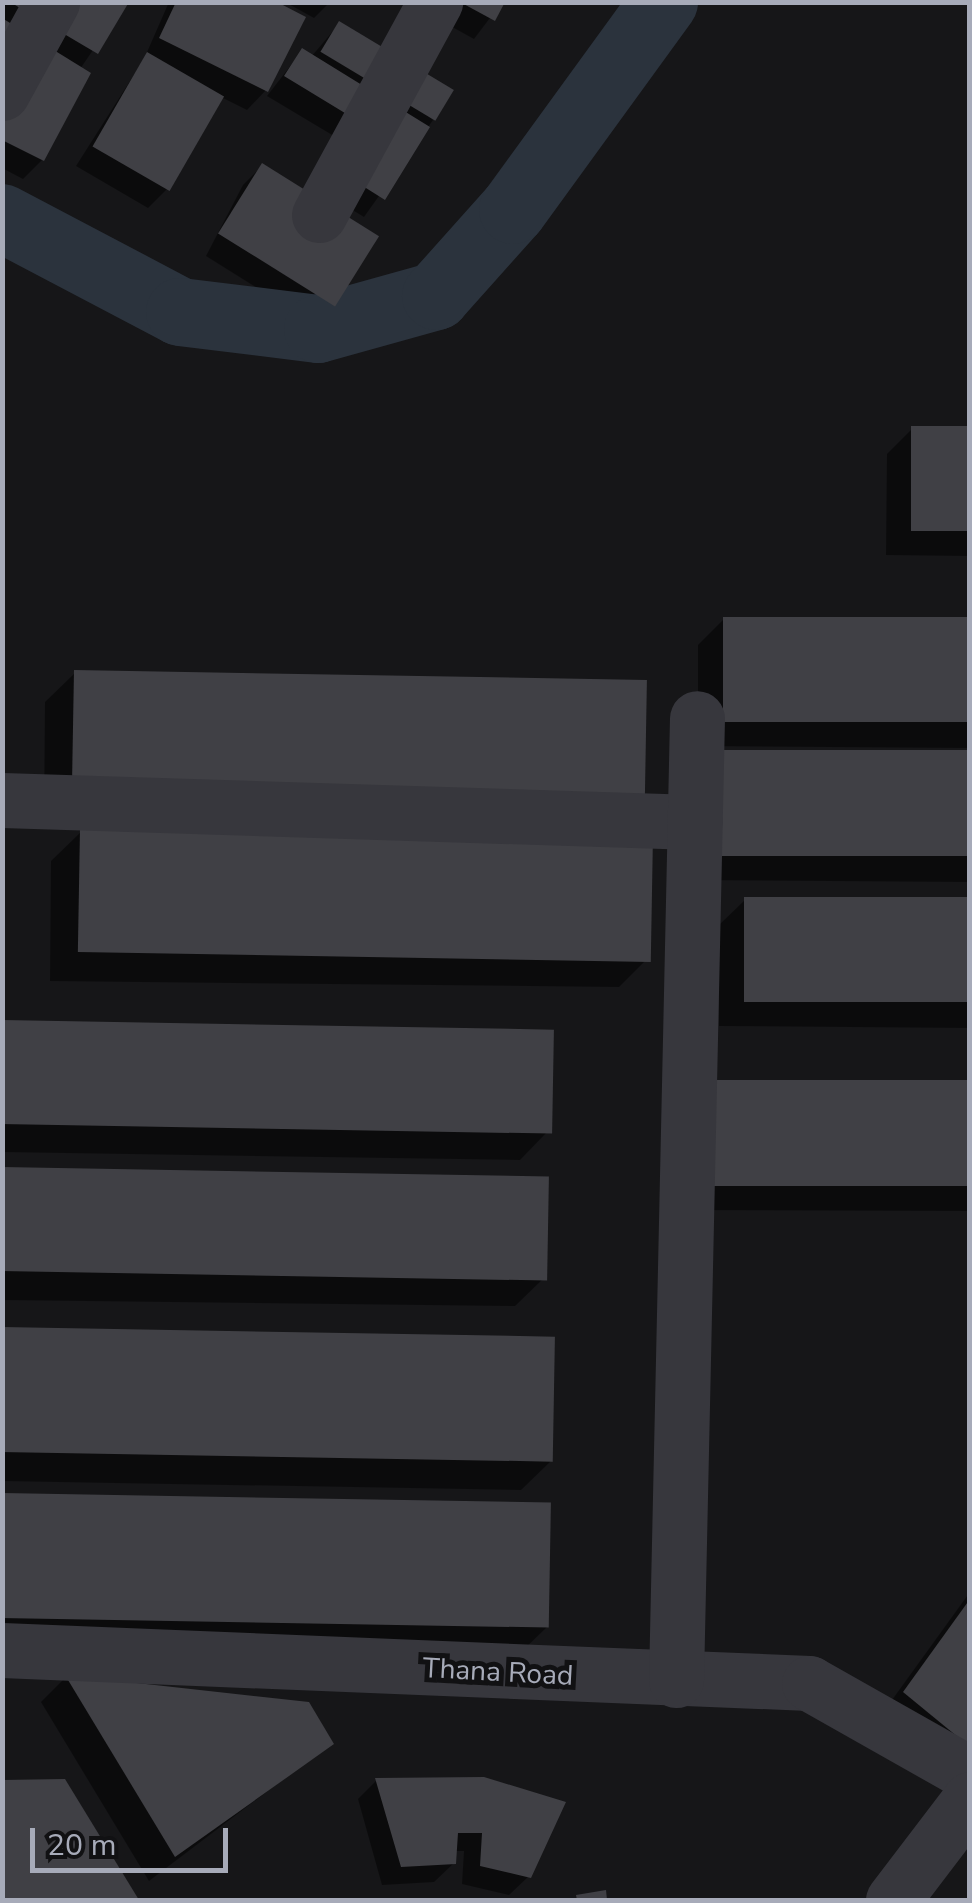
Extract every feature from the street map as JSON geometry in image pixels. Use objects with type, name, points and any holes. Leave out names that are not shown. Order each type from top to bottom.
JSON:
[{"type":"street","points":[[2,93],[52,2]]},
{"type":"street","points":[[319,215],[435,2]]},
{"type":"street","points":[[676,1680],[697,718]]},
{"type":"street","points":[[2,800],[695,822]]},
{"type":"street","name":"Thana Road","points":[[2,1650],[809,1684],[970,1774]]},
{"type":"street","points":[[893,1900],[970,1799]]},
{"type":"building","points":[[10,2],[129,2],[98,54]]},
{"type":"building","points":[[176,2],[277,2],[306,17],[268,92],[159,38]]},
{"type":"building","points":[[460,2],[505,2],[495,21]]},
{"type":"building","points":[[2,18],[91,73],[44,161],[2,140]]},
{"type":"building","points":[[339,21],[454,90],[435,121],[320,52]]},
{"type":"building","points":[[302,48],[430,127],[385,200],[358,183],[386,138],[284,76]]},
{"type":"building","points":[[147,52],[224,96],[170,191],[93,146]]},
{"type":"building","points":[[262,163],[379,236],[335,307],[218,233]]},
{"type":"building","points":[[911,426],[970,426],[970,531],[911,531]]},
{"type":"building","points":[[723,617],[970,617],[970,722],[723,722]]},
{"type":"building","points":[[74,670],[647,680],[645,804],[72,794]]},
{"type":"building","points":[[716,750],[970,750],[970,856],[716,856]]},
{"type":"building","points":[[80,829],[653,839],[651,962],[78,952]]},
{"type":"building","points":[[744,897],[970,897],[970,1002],[744,1002]]},
{"type":"building","points":[[2,1020],[554,1030],[552,1134],[2,1124]]},
{"type":"building","points":[[705,1080],[970,1080],[970,1186],[705,1186]]},
{"type":"building","points":[[2,1167],[549,1177],[547,1281],[2,1271]]},
{"type":"building","points":[[2,1327],[555,1337],[553,1462],[2,1452]]},
{"type":"building","points":[[2,1493],[551,1503],[549,1628],[2,1618]]},
{"type":"building","points":[[970,1599],[970,1747],[903,1692]]},
{"type":"building","points":[[65,1675],[309,1702],[334,1744],[175,1857]]},
{"type":"building","points":[[484,1777],[566,1802],[531,1878],[480,1866],[482,1833],[458,1833],[456,1864],[401,1867],[375,1778]]},
{"type":"building","points":[[65,1779],[139,1900],[2,1900],[2,1780]]},
{"type":"building","points":[[606,1890],[607,1900],[577,1900],[576,1895]]},
{"type":"waterway","points":[[2,218],[180,312],[318,329],[436,296],[513,210],[664,2]]}]
